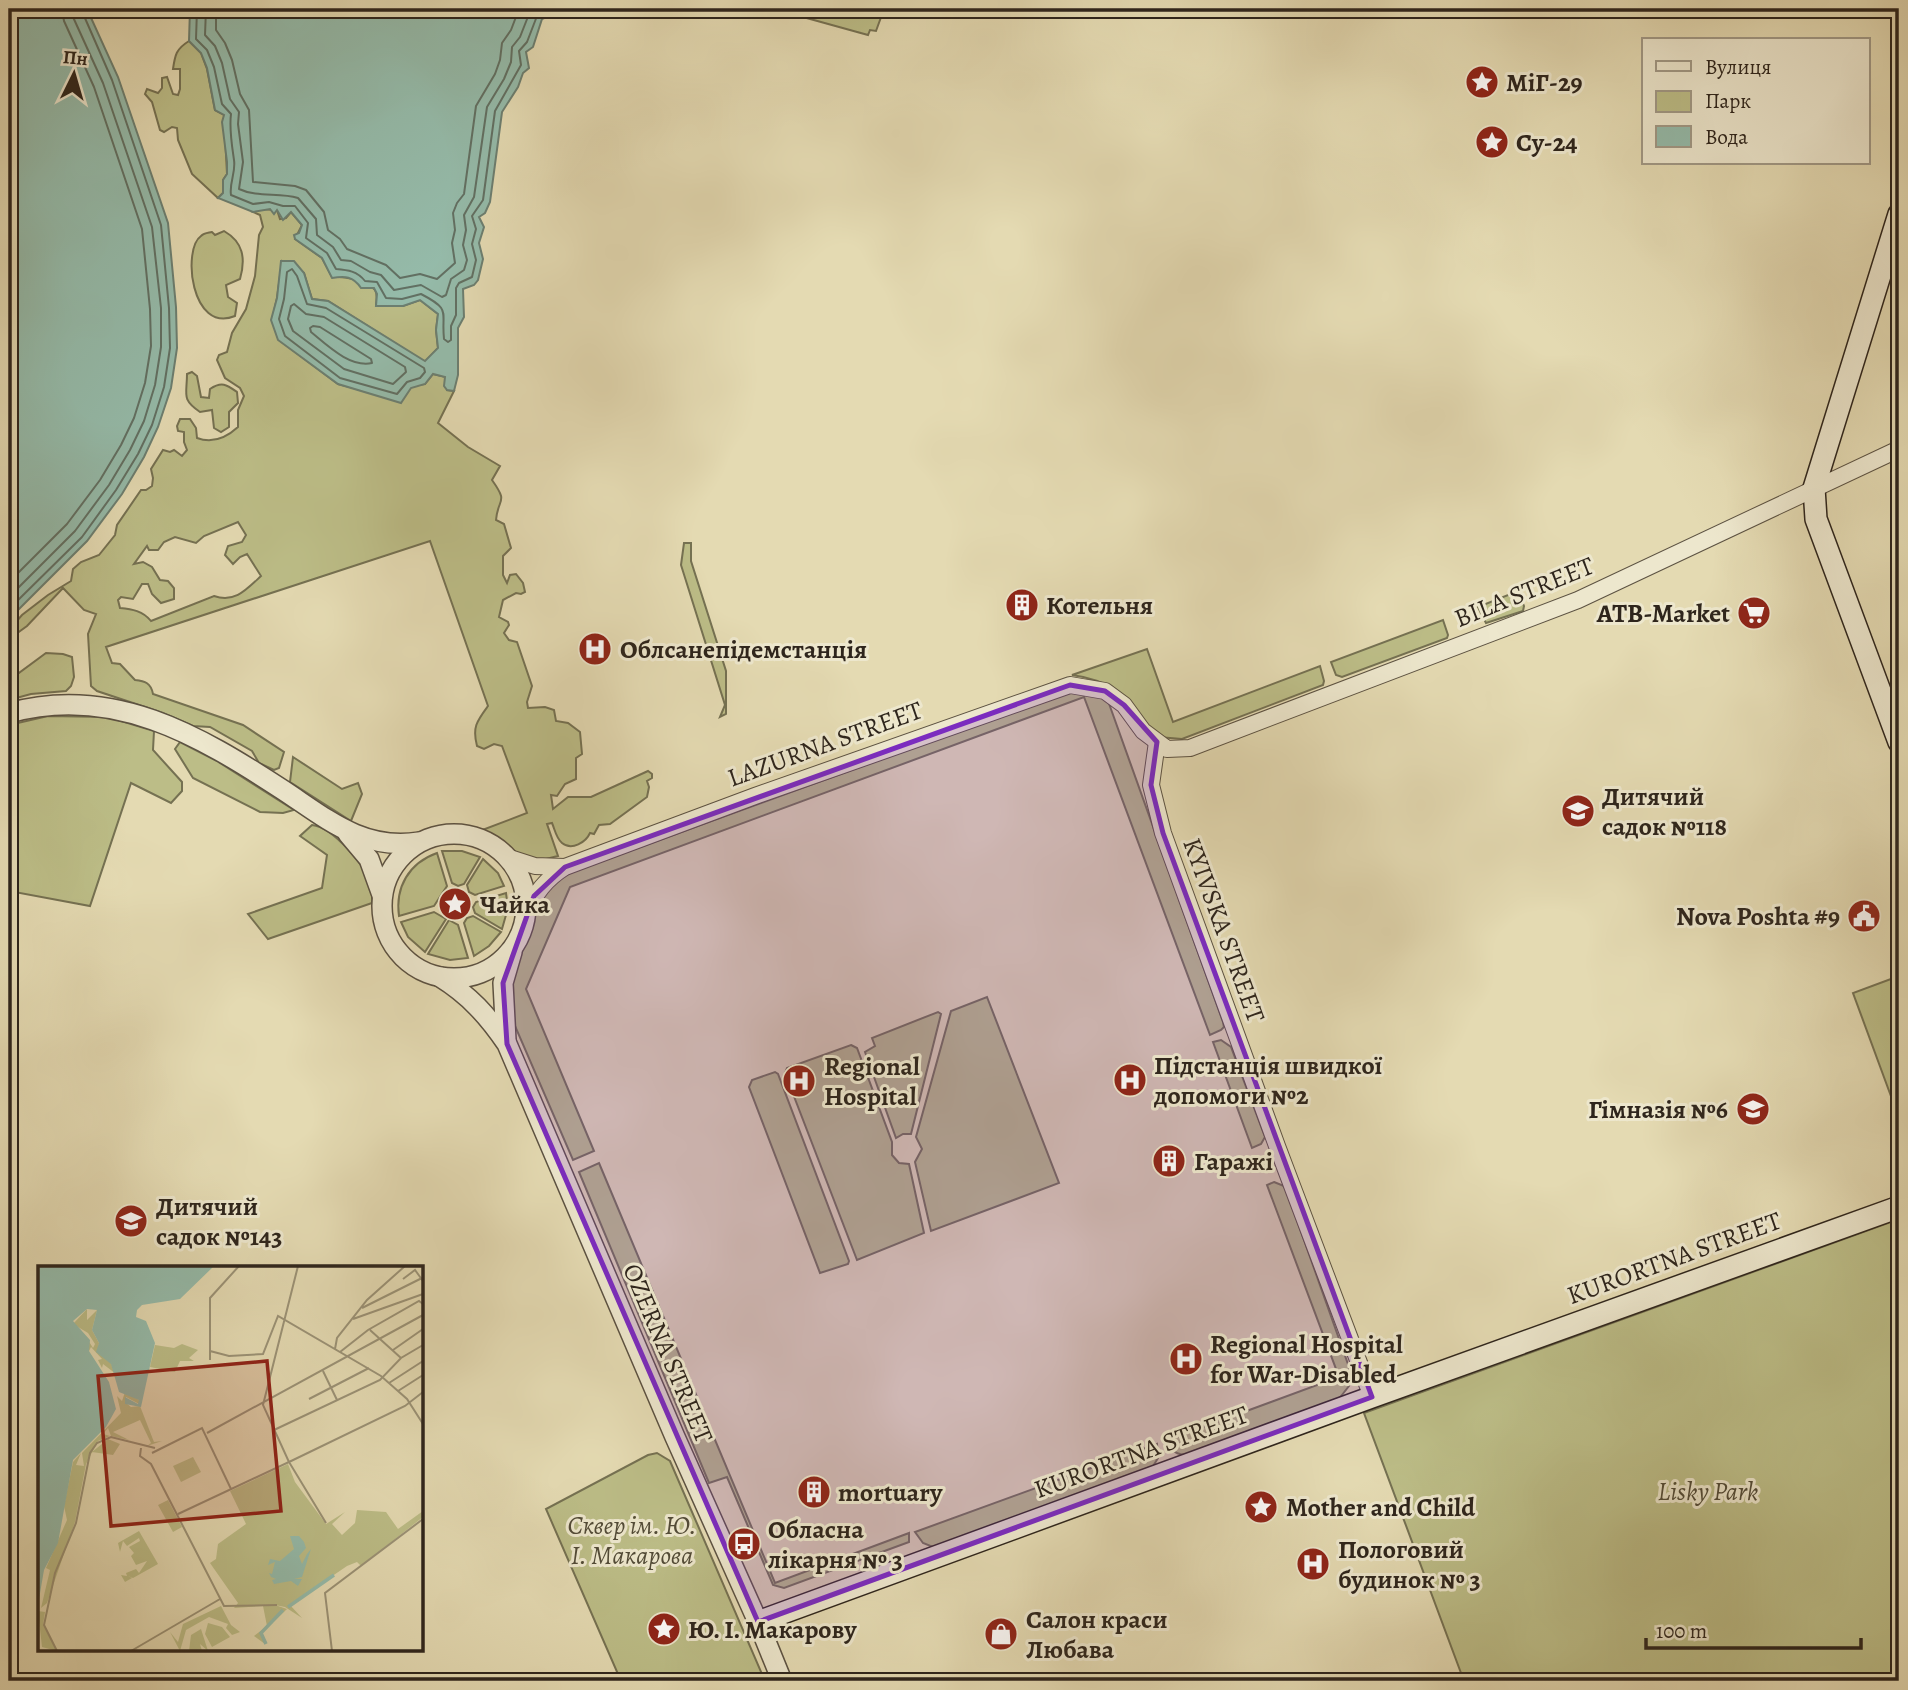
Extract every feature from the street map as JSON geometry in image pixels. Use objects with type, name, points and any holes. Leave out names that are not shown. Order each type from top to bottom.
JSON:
[{"type":"main road","points":[[1899,214],[1814,488],[1816,519],[1899,742]]},
{"type":"main road","name":"KURORTNA STREET","points":[[758,1622],[1899,1207]]},
{"type":"street","name":"BILA STREET","points":[[1157,742],[1167,749],[1190,748],[1578,600],[1899,449]]},
{"type":"street","name":"LAZURNA STREET","points":[[526,914],[540,888],[565,867],[755,796],[1070,685],[1105,691],[1124,705],[1143,731],[1157,742]]},
{"type":"street","points":[[9,713],[50,704],[74,703],[96,704],[131,712],[172,728],[220,752],[342,828],[367,839],[384,843],[420,842],[445,834],[462,834],[487,841],[507,857],[523,883],[526,914],[522,931],[507,956],[487,970],[464,977],[440,976],[417,968],[394,946],[384,925],[380,884],[369,859],[342,828]]},
{"type":"street","name":"KYIVSKA STREET","points":[[1157,742],[1151,785],[1163,833],[1372,1397]]},
{"type":"street","points":[[382,898],[385,884],[398,859],[420,842]]},
{"type":"street","name":"LAZURNA STREET","points":[[507,857],[535,866],[565,867]]},
{"type":"street","name":"OZERNA STREET","points":[[507,1044],[503,983],[514,946]]},
{"type":"street","name":"OZERNA STREET","points":[[440,976],[473,999],[507,1044],[782,1681]]},
{"type":"highlighted area","points":[[1070,685],[1105,691],[1124,705],[1157,742],[1151,785],[1163,833],[1372,1397],[758,1622],[507,1044],[503,983],[534,896],[565,867]]},
{"type":"green space","points":[[774,9],[884,9],[876,31],[870,30],[868,35]]},
{"type":"green space","points":[[189,41],[201,53],[215,110],[224,115],[227,174],[223,180],[223,193],[218,198],[192,174],[178,140],[177,128],[172,127],[164,132],[160,130],[152,102],[145,94],[147,89],[158,93],[162,88],[162,78],[167,77],[173,94],[178,95],[180,69],[173,69],[177,53]]},
{"type":"green space","points":[[260,209],[277,210],[280,219],[286,218],[291,212],[302,225],[295,239],[322,258],[332,277],[355,279],[375,290],[376,306],[403,306],[420,300],[438,314],[438,348],[425,362],[328,301],[312,299],[304,273],[282,261],[272,320],[279,340],[338,384],[365,391],[425,384],[433,374],[446,377],[447,390],[454,391],[438,423],[468,447],[500,466],[492,480],[501,497],[496,520],[504,524],[511,548],[503,556],[503,575],[507,583],[510,575],[516,574],[523,583],[525,592],[516,593],[503,600],[499,617],[508,622],[504,633],[509,640],[517,642],[532,686],[528,708],[545,707],[554,710],[556,721],[568,723],[580,732],[582,754],[576,758],[576,779],[565,784],[557,796],[551,795],[553,809],[568,797],[591,797],[648,771],[652,774],[652,778],[647,781],[647,797],[610,824],[599,825],[594,834],[590,833],[578,844],[570,846],[562,843],[552,823],[547,824],[558,856],[541,860],[527,859],[477,832],[527,813],[502,746],[494,744],[484,749],[477,746],[476,724],[488,706],[430,541],[106,647],[112,663],[120,664],[135,680],[147,683],[153,694],[243,725],[284,752],[279,768],[274,770],[259,763],[252,751],[210,727],[193,726],[97,691],[91,686],[88,634],[96,614],[84,610],[63,588],[27,626],[9,639],[9,630],[22,615],[71,581],[73,569],[81,562],[99,555],[115,535],[117,525],[141,490],[152,486],[151,469],[163,450],[174,450],[182,456],[187,450],[184,432],[178,431],[180,419],[190,419],[196,428],[197,438],[203,440],[219,439],[238,427],[238,410],[244,396],[240,388],[225,378],[217,360],[219,355],[227,352],[232,333],[246,309],[255,276],[259,235],[263,227],[260,215],[253,212]],"holes":[[[238,522],[246,535],[242,542],[228,546],[225,555],[233,564],[247,554],[261,576],[240,594],[228,598],[214,596],[151,621],[137,611],[120,608],[118,600],[121,597],[133,599],[142,584],[148,584],[152,594],[161,603],[174,599],[174,588],[168,581],[160,580],[152,567],[143,562],[134,564],[147,546],[149,550],[158,550],[164,542],[175,537],[196,543],[204,536]]]},
{"type":"green space","points":[[224,231],[239,245],[243,264],[240,279],[226,285],[228,297],[237,303],[235,316],[220,318],[208,313],[200,302],[194,288],[192,257],[195,244],[202,235],[212,232],[215,235]]},
{"type":"green space","points":[[192,372],[197,376],[201,397],[209,398],[210,389],[221,385],[237,392],[238,403],[229,412],[229,427],[221,432],[214,428],[212,410],[200,412],[188,400],[187,374]]},
{"type":"green space","points":[[684,543],[691,543],[691,561],[726,671],[726,714],[720,717],[725,705],[681,565]]},
{"type":"green space","points":[[1518,591],[1524,606],[1523,611],[1486,623],[1478,607]]},
{"type":"green space","points":[[1443,620],[1447,638],[1342,677],[1336,675],[1331,662]]},
{"type":"green space","points":[[1147,649],[1173,722],[1320,666],[1324,681],[1323,685],[1182,739],[1158,737],[1130,704],[1112,688],[1101,682],[1072,675]]},
{"type":"green space","points":[[46,653],[72,657],[74,677],[71,686],[66,691],[31,694],[9,700],[9,674],[12,678]]},
{"type":"green space","points":[[1074,689],[1107,698],[1223,1022],[1224,1027],[1221,1030],[1210,1035],[1084,697],[570,887],[526,989],[594,1151],[573,1160],[515,1026],[510,1004],[509,984],[520,951],[550,886],[566,874]]},
{"type":"green space","points":[[48,716],[108,717],[154,731],[153,750],[182,782],[182,791],[171,803],[131,783],[90,906],[9,891],[9,725]]},
{"type":"green space","points":[[180,742],[217,761],[294,810],[283,813],[260,812],[193,778],[175,749]]},
{"type":"green space","points":[[293,757],[342,789],[358,783],[362,794],[351,821],[290,782]]},
{"type":"green space","points":[[312,825],[330,833],[356,859],[372,887],[372,903],[268,939],[248,914],[322,888],[327,855],[300,836]]},
{"type":"green space","points":[[442,851],[462,851],[480,857],[464,884],[458,886],[452,883]]},
{"type":"green space","points":[[437,853],[447,886],[434,906],[399,916],[399,895],[406,877],[419,863]]},
{"type":"green space","points":[[483,859],[498,873],[504,886],[475,895],[469,892],[467,885]]},
{"type":"green space","points":[[506,893],[508,908],[502,929],[475,913],[473,907],[476,902]]},
{"type":"green space","points":[[434,912],[446,919],[425,952],[408,937],[401,922]]},
{"type":"green space","points":[[473,916],[501,932],[489,946],[474,956],[464,923],[467,918]]},
{"type":"green space","points":[[449,920],[458,925],[468,958],[450,960],[428,954]]},
{"type":"green space","points":[[1899,976],[1899,1118],[1853,993]]},
{"type":"green space","points":[[987,997],[1059,1183],[931,1231],[915,1162],[922,1149],[916,1137],[951,1011]]},
{"type":"green space","points":[[938,1012],[941,1014],[911,1134],[896,1138],[865,1052],[875,1046],[872,1038]]},
{"type":"green space","points":[[1221,1040],[1231,1047],[1265,1137],[1261,1144],[1252,1148],[1213,1042]]},
{"type":"green space","points":[[851,1045],[857,1048],[892,1142],[892,1155],[899,1163],[909,1164],[924,1233],[857,1260],[785,1073],[787,1068]]},
{"type":"green space","points":[[775,1072],[849,1261],[848,1264],[820,1273],[749,1087],[752,1080]]},
{"type":"green space","points":[[599,1163],[775,1583],[909,1533],[909,1542],[784,1588],[773,1585],[727,1477],[709,1483],[579,1172]]},
{"type":"green space","points":[[1274,1182],[1284,1186],[1287,1192],[1349,1367],[1349,1386],[1338,1400],[1188,1455],[1177,1453],[1165,1441],[1339,1377],[1267,1185]]},
{"type":"green space","name":"Lisky Park","points":[[1899,1219],[1899,1681],[1464,1681],[1364,1413]]},
{"type":"green space","points":[[1157,1444],[1158,1458],[1152,1468],[933,1547],[923,1543],[915,1532]]},
{"type":"green space","name":"Сквер ім. Ю. І. Макарова","points":[[657,1453],[670,1461],[765,1681],[621,1681],[546,1509],[648,1455]]},
{"type":"water","points":[[9,9],[87,9],[118,77],[168,223],[177,348],[171,388],[158,427],[122,494],[87,541],[9,619]]},
{"type":"water","points":[[190,9],[557,9],[555,13],[542,19],[533,47],[526,52],[529,68],[523,73],[518,87],[502,112],[490,202],[485,213],[479,217],[484,227],[479,243],[483,259],[478,280],[474,285],[463,289],[464,317],[458,328],[458,375],[454,391],[447,390],[444,386],[445,377],[433,374],[425,384],[411,388],[401,403],[338,384],[278,340],[271,320],[277,298],[281,261],[294,261],[304,273],[312,299],[328,301],[425,361],[438,348],[438,314],[420,300],[403,306],[376,306],[377,294],[374,288],[361,288],[348,278],[332,278],[322,258],[295,239],[294,235],[299,233],[302,225],[291,212],[283,220],[277,210],[274,214],[270,209],[253,212],[218,198],[223,193],[223,180],[227,174],[222,122],[224,115],[215,110],[207,68],[201,53],[189,41]]},
{"type":"place","name":"МіГ-29","points":[[1482,82]]},
{"type":"place","name":"Су-24","points":[[1492,142]]},
{"type":"place","name":"Котельня","points":[[1022,605]]},
{"type":"place","name":"ATB-Market","points":[[1754,613]]},
{"type":"place","name":"Облсанепідемстанція","points":[[595,649]]},
{"type":"place","name":"Дитячий садок №118","points":[[1578,811]]},
{"type":"place","name":"Чайка","points":[[455,904]]},
{"type":"place","name":"Nova Poshta #9","points":[[1864,916]]},
{"type":"place","name":"Підстанція швидкої допомоги №2","points":[[1130,1080]]},
{"type":"place","name":"Regional Hospital","points":[[799,1081]]},
{"type":"place","name":"Гімназія №6","points":[[1753,1109]]},
{"type":"place","name":"Гаражі","points":[[1169,1161]]},
{"type":"place","name":"Дитячий садок №143","points":[[131,1221]]},
{"type":"place","name":"Regional Hospital for War-Disabled","points":[[1186,1359]]},
{"type":"place","name":"mortuary","points":[[814,1492]]},
{"type":"place","name":"Mother and Child","points":[[1261,1507]]},
{"type":"place","name":"Обласна лікарня № 3","points":[[744,1544]]},
{"type":"place","name":"Пологовий будинок № 3","points":[[1313,1564]]},
{"type":"place","name":"Ю. І. Макарову","points":[[664,1629]]},
{"type":"place","name":"Салон краси Любава","points":[[1001,1634]]}]
